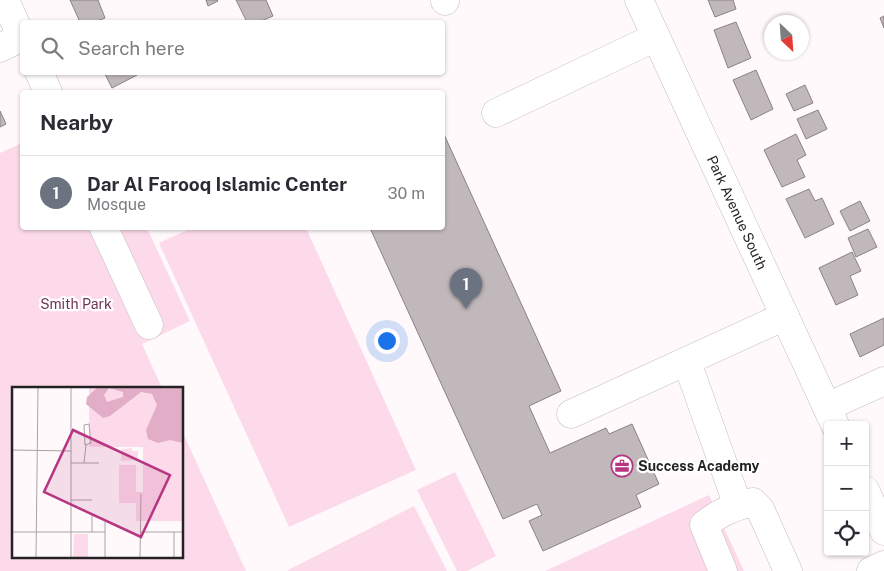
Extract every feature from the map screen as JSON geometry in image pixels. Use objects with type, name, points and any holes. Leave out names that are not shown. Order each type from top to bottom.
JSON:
[{"type":"street","points":[[6,0],[20,32]]},
{"type":"street","name":"Park Avenue South","points":[[638,0],[831,416]]},
{"type":"street","points":[[496,113],[656,37]]},
{"type":"street","points":[[0,48],[20,38]]},
{"type":"street","points":[[40,75],[47,90]]},
{"type":"street","points":[[105,230],[149,325]]},
{"type":"street","points":[[571,414],[785,316]]},
{"type":"street","points":[[687,362],[738,506]]},
{"type":"street","points":[[831,416],[884,381]]},
{"type":"street","points":[[869,499],[884,531]]},
{"type":"street","points":[[723,571],[704,525],[713,518],[738,506],[753,502],[760,509],[788,571]]},
{"type":"street","points":[[871,571],[884,565]]},
{"type":"green space","name":"Smith Park","points":[[20,144],[20,230],[148,230],[190,321],[142,344],[162,387],[12,387],[12,558],[184,558],[184,435],[246,571],[0,571],[0,153]]},
{"type":"green space","points":[[188,230],[307,230],[416,470],[289,527],[159,243]]},
{"type":"green space","points":[[455,472],[496,556],[467,571],[457,571],[417,490]]},
{"type":"green space","points":[[709,495],[744,571],[545,571]]},
{"type":"green space","points":[[414,506],[447,571],[288,571],[288,570]]},
{"type":"building","points":[[70,0],[98,0],[105,18],[100,20],[79,20]]},
{"type":"building","points":[[206,0],[217,0],[218,1],[208,6]]},
{"type":"building","points":[[236,0],[266,0],[273,16],[264,20],[246,20]]},
{"type":"building","points":[[708,0],[733,0],[736,9],[715,17]]},
{"type":"building","points":[[884,16],[884,28],[880,18]]},
{"type":"building","points":[[736,22],[751,58],[728,68],[714,30]]},
{"type":"building","points":[[756,70],[773,109],[751,120],[733,80]]},
{"type":"building","points":[[106,75],[137,75],[112,88]]},
{"type":"building","points":[[805,85],[813,103],[794,111],[786,94]]},
{"type":"building","points":[[818,110],[827,129],[806,139],[797,119]]},
{"type":"building","points":[[0,111],[6,124],[0,127]]},
{"type":"building","points":[[796,134],[806,155],[797,160],[805,177],[782,187],[764,150]]},
{"type":"building","points":[[445,137],[561,391],[529,406],[550,453],[606,428],[609,434],[632,424],[659,484],[636,495],[641,507],[543,551],[529,521],[542,515],[537,504],[503,519],[371,230],[445,230]]},
{"type":"building","points":[[809,189],[815,201],[822,198],[834,224],[805,238],[786,199]]},
{"type":"building","points":[[860,201],[870,221],[850,231],[840,211]]},
{"type":"building","points":[[868,229],[877,247],[856,257],[848,238]]},
{"type":"building","points":[[852,252],[861,271],[850,276],[858,295],[836,305],[819,268]]},
{"type":"building","points":[[884,318],[884,345],[860,357],[850,334]]},
{"type":"place","name":"Dar Al Farooq Islamic Center","points":[[466,309]]},
{"type":"place","name":"Success Academy","points":[[622,466]]}]
